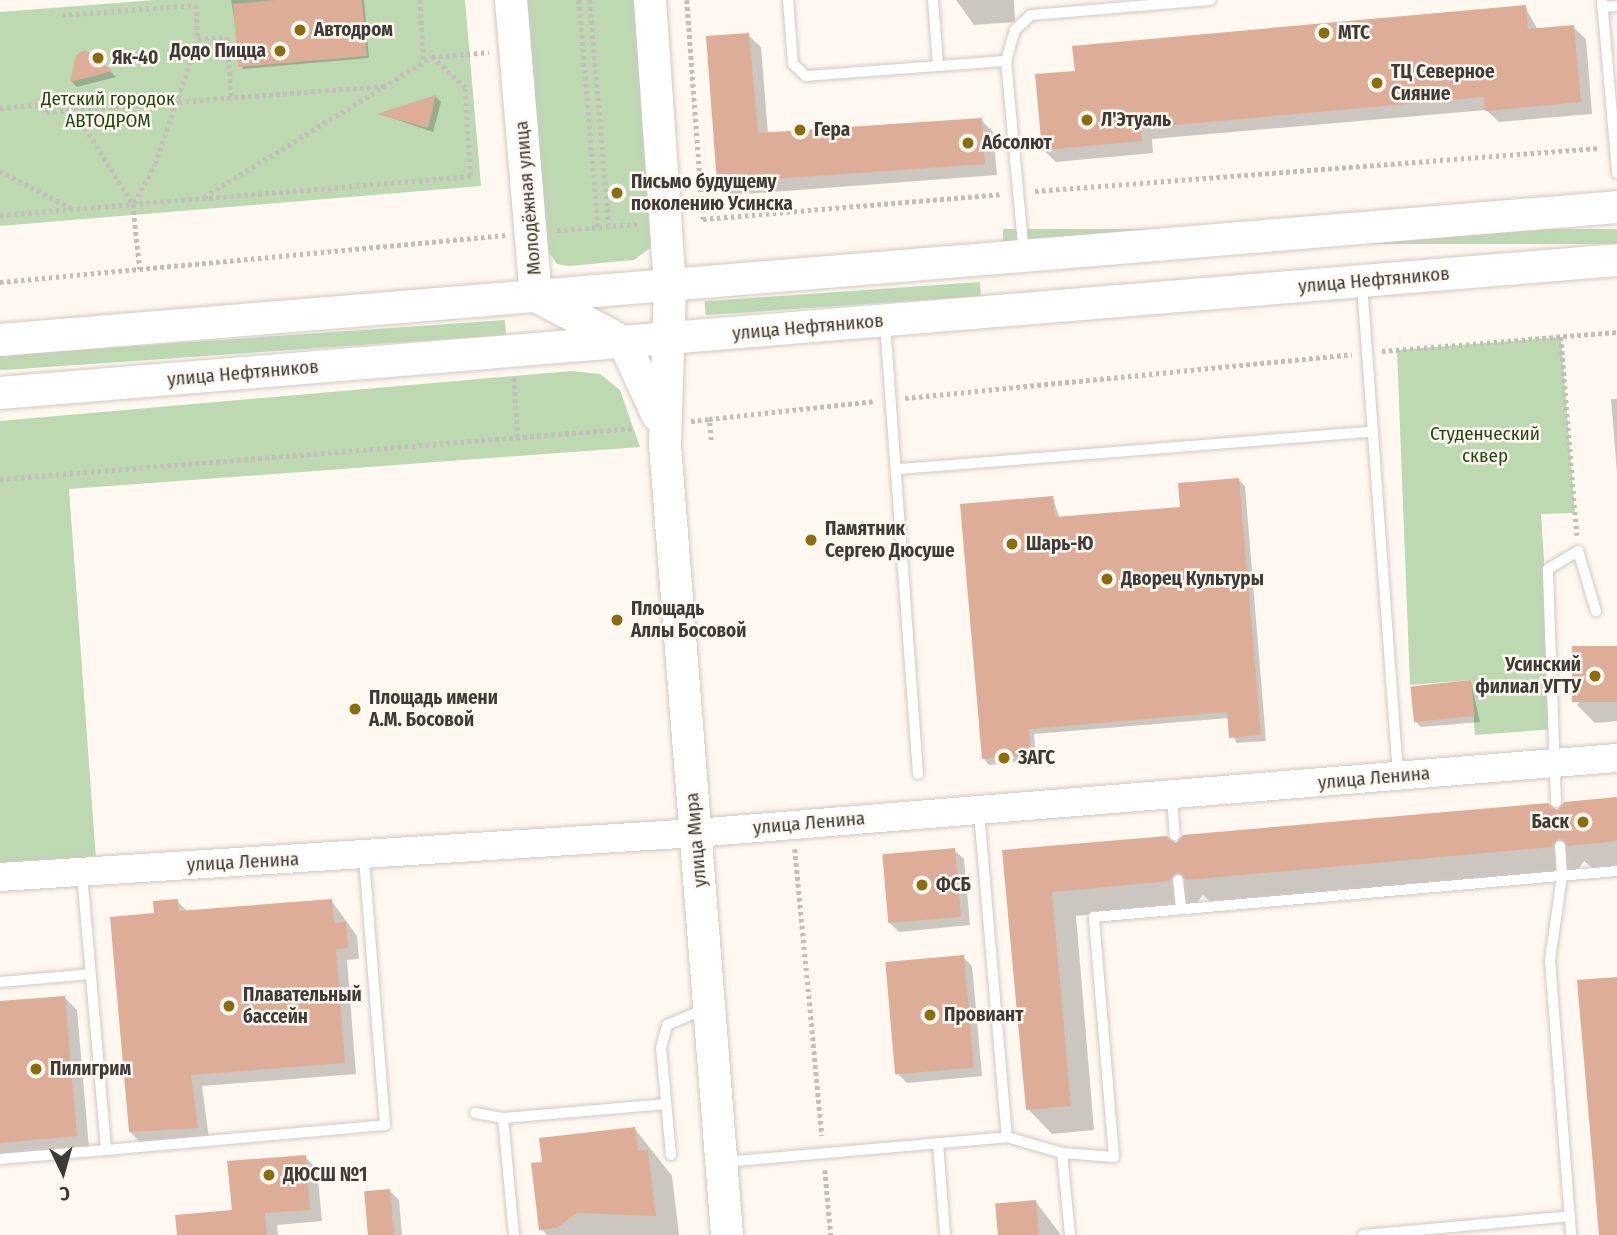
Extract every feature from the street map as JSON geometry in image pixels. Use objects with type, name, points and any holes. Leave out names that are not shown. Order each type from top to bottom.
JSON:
[{"type":"main road","name":"Молодёжная улица","points":[[511,0],[536,296],[624,342]]},
{"type":"main road","points":[[650,0],[670,285],[668,338]]},
{"type":"main road","points":[[0,340],[1617,207]]},
{"type":"main road","points":[[991,258],[996,312]]},
{"type":"main road","name":"улица Нефтяников","points":[[0,394],[1617,260]]},
{"type":"main road","name":"улица Мира","points":[[668,338],[663,435],[727,1235]]},
{"type":"main road","name":"улица Мира","points":[[624,342],[650,387],[663,435]]},
{"type":"street","name":"улица Ленина","points":[[0,877],[364,856],[696,832],[1617,758]]},
{"type":"lane","points":[[788,0],[796,73],[1006,61]]},
{"type":"lane","points":[[933,0],[938,65]]},
{"type":"lane","points":[[1024,256],[1006,61],[1015,30],[1031,15],[1210,0]]},
{"type":"lane","points":[[1617,6],[1602,4],[1617,173]]},
{"type":"lane","points":[[1362,281],[1363,353],[1398,776]]},
{"type":"lane","points":[[885,321],[898,469],[918,774]]},
{"type":"lane","points":[[898,469],[1369,432]]},
{"type":"lane","points":[[1556,803],[1551,763],[1548,569],[1578,551],[1596,611]]},
{"type":"lane","points":[[1171,794],[1174,835]]},
{"type":"lane","points":[[979,810],[1007,1137]]},
{"type":"lane","points":[[1560,846],[1562,876],[1550,960],[1572,1235]]},
{"type":"lane","points":[[0,1159],[385,1125],[364,856]]},
{"type":"lane","points":[[722,1162],[1007,1137],[1062,1153],[1114,1157],[1094,917],[1617,871]]},
{"type":"lane","points":[[81,872],[107,1150]]},
{"type":"lane","points":[[1178,880],[1181,908]]},
{"type":"lane","points":[[0,982],[91,974]]},
{"type":"lane","points":[[671,1155],[661,1048],[667,1025],[685,1013],[709,1008]]},
{"type":"lane","points":[[474,1113],[503,1118],[667,1104]]},
{"type":"lane","points":[[503,1118],[514,1235]]},
{"type":"lane","points":[[938,1143],[945,1235]]},
{"type":"lane","points":[[1062,1153],[1070,1235]]},
{"type":"lane","points":[[1363,1235],[1570,1216]]},
{"type":"path","points":[[420,0],[424,62]]},
{"type":"path","points":[[579,0],[598,227]]},
{"type":"path","points":[[590,0],[609,226]]},
{"type":"path","points":[[687,0],[703,219]]},
{"type":"path","points":[[62,15],[196,5],[198,39],[179,102],[133,204]]},
{"type":"path","points":[[198,39],[227,37],[232,97]]},
{"type":"path","points":[[203,198],[432,57],[489,52]]},
{"type":"path","points":[[0,215],[470,176],[465,89],[432,57]]},
{"type":"path","points":[[0,108],[45,104],[46,112],[386,86]]},
{"type":"path","points":[[74,110],[133,204],[140,269]]},
{"type":"path","points":[[0,282],[531,232],[1615,147]]},
{"type":"path","points":[[0,171],[72,209]]},
{"type":"path","points":[[0,479],[663,435],[709,419],[1363,353],[1617,332]]},
{"type":"path","points":[[1561,337],[1578,551]]},
{"type":"path","points":[[709,419],[711,440]]},
{"type":"path","points":[[794,848],[831,1235]]},
{"type":"green space","name":"Детский городок АВТОДРОМ","points":[[155,0],[465,0],[481,186],[0,226],[0,12]]},
{"type":"green space","points":[[523,0],[634,0],[653,223],[650,248],[634,260],[569,266],[557,264],[544,246]]},
{"type":"green space","points":[[1003,229],[1617,229],[1617,244],[1003,244]]},
{"type":"green space","points":[[980,282],[981,296],[706,315],[705,301]]},
{"type":"green space","points":[[505,320],[506,335],[0,370],[0,355]]},
{"type":"green space","name":"Студенческий сквер","points":[[1561,337],[1575,513],[1541,514],[1555,729],[1475,735],[1471,680],[1410,685],[1397,350]]},
{"type":"green space","points":[[571,371],[600,374],[620,390],[640,447],[69,489],[96,860],[0,867],[0,421]]},
{"type":"building","name":"Автодром","points":[[276,0],[362,0],[367,56],[238,67],[233,4]]},
{"type":"building","points":[[1526,5],[1528,29],[1574,25],[1581,102],[1485,111],[1484,97],[1141,128],[1142,141],[1042,150],[1035,74],[1075,71],[1072,46]]},
{"type":"building","points":[[749,33],[758,133],[982,118],[985,164],[717,183],[706,36]]},
{"type":"building","points":[[85,50],[113,71],[70,82],[76,55]]},
{"type":"building","points":[[436,95],[428,128],[377,114]]},
{"type":"building","name":"Дворец Культуры","points":[[1239,478],[1261,735],[1229,738],[1227,712],[1029,729],[1031,755],[982,759],[960,504],[1053,496],[1055,517],[1180,507],[1178,483]]},
{"type":"building","name":"Усинский филиал УГТУ","points":[[1572,646],[1617,646],[1617,702],[1572,702]]},
{"type":"building","points":[[1471,680],[1475,716],[1414,722],[1410,686]]},
{"type":"building","points":[[1617,797],[1617,841],[1568,846],[1559,838],[1552,847],[1186,880],[1178,872],[1170,881],[1052,892],[1071,1106],[1026,1110],[1002,850],[1167,836],[1176,843],[1183,835],[1548,803],[1557,810],[1564,802]]},
{"type":"building","name":"ФСБ","points":[[955,848],[961,917],[888,923],[882,854]]},
{"type":"building","name":"Плавательный бассейн","points":[[178,899],[179,911],[332,899],[334,923],[346,922],[348,948],[336,949],[345,1063],[191,1075],[198,1128],[129,1132],[110,917],[154,913],[153,901]]},
{"type":"building","name":"Провиант","points":[[964,955],[974,1068],[895,1074],[885,962]]},
{"type":"building","points":[[1617,977],[1617,1235],[1599,1235],[1577,980]]},
{"type":"building","name":"Пилигрим","points":[[65,996],[77,1136],[0,1143],[0,1001]]},
{"type":"building","points":[[635,1127],[638,1151],[648,1150],[656,1216],[576,1213],[557,1228],[539,1230],[531,1163],[542,1162],[539,1138]]},
{"type":"building","points":[[306,1155],[310,1210],[265,1213],[267,1235],[177,1235],[175,1215],[232,1210],[227,1161]]},
{"type":"building","points":[[390,1189],[394,1235],[368,1235],[364,1191]]},
{"type":"building","points":[[1036,1200],[1039,1235],[998,1235],[995,1204]]},
{"type":"place","name":"Автодром","points":[[300,30]]},
{"type":"place","name":"МТС","points":[[1324,33]]},
{"type":"place","name":"Додо Пицца","points":[[280,51]]},
{"type":"place","name":"Як-40","points":[[98,58]]},
{"type":"place","name":"ТЦ Северное Сияние","points":[[1377,83]]},
{"type":"place","name":"Л'Этуаль","points":[[1087,120]]},
{"type":"place","name":"Гера","points":[[800,130]]},
{"type":"place","name":"Абсолют","points":[[968,143]]},
{"type":"place","name":"Письмо будущему поколению Усинска","points":[[617,193]]},
{"type":"place","name":"Памятник Сергею Дюсуше","points":[[811,540]]},
{"type":"place","name":"Шарь-Ю","points":[[1012,544]]},
{"type":"place","name":"Дворец Культуры","points":[[1107,579]]},
{"type":"place","name":"Площадь Аллы Босовой","points":[[617,620]]},
{"type":"place","name":"Усинский филиал УГТУ","points":[[1595,676]]},
{"type":"place","name":"Площадь имени А.М. Босовой","points":[[355,709]]},
{"type":"place","name":"ЗАГС","points":[[1004,758]]},
{"type":"place","name":"Баск","points":[[1583,822]]},
{"type":"place","name":"ФСБ","points":[[922,885]]},
{"type":"place","name":"Плавательный бассейн","points":[[229,1006]]},
{"type":"place","name":"Провиант","points":[[930,1015]]},
{"type":"place","name":"Пилигрим","points":[[36,1069]]},
{"type":"place","name":"ДЮСШ №1","points":[[269,1175]]}]
